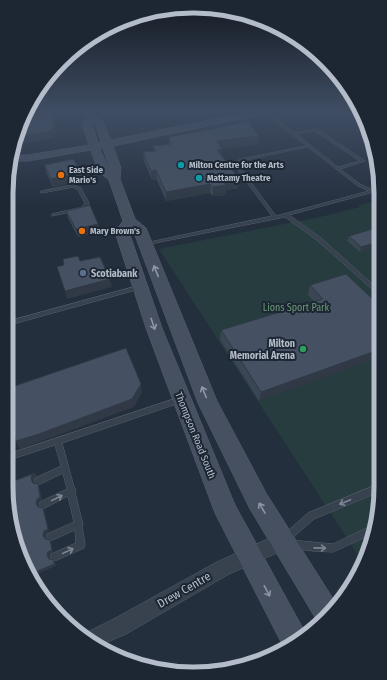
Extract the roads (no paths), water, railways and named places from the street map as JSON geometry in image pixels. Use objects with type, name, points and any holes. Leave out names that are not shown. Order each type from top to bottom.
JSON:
[{"type":"main road","points":[[16,158],[28,158],[93,143],[104,171],[114,179]]},
{"type":"main road","points":[[106,143],[116,168],[114,179],[129,221],[139,228],[208,403],[258,501],[325,610]]},
{"type":"main road","name":"Thompson Road South","points":[[129,221],[122,232],[154,328],[182,400],[227,513],[294,637]]},
{"type":"street","name":"Drew Centre","points":[[95,638],[119,627],[223,568],[282,542]]},
{"type":"lane","points":[[306,143],[359,185],[372,191]]},
{"type":"lane","points":[[335,143],[363,161],[338,168]]},
{"type":"lane","points":[[276,217],[236,163],[241,160],[310,146]]},
{"type":"lane","points":[[42,192],[73,186],[80,189],[87,203],[84,208],[54,215]]},
{"type":"lane","points":[[145,244],[286,215],[372,191]]},
{"type":"lane","points":[[286,215],[319,239],[374,289]]},
{"type":"lane","points":[[13,322],[141,287]]},
{"type":"lane","points":[[13,456],[182,400]]},
{"type":"lane","points":[[54,557],[81,545],[79,524],[72,490],[58,441]]},
{"type":"lane","points":[[38,481],[65,468]]},
{"type":"lane","points":[[43,505],[72,490]]},
{"type":"lane","points":[[282,542],[311,516],[374,490]]},
{"type":"lane","points":[[50,537],[79,524]]},
{"type":"lane","points":[[282,542],[313,547],[333,548],[369,531]]},
{"type":"place","name":"Milton Centre for the Arts","points":[[181,165]]},
{"type":"place","name":"East Side Mario's","points":[[61,175]]},
{"type":"place","name":"Mattamy Theatre","points":[[199,178]]},
{"type":"place","name":"Mary Brown's","points":[[82,231]]},
{"type":"place","name":"Scotiabank","points":[[83,273]]},
{"type":"place","name":"Milton Memorial Arena","points":[[303,349]]},
{"type":"park label","name":"Lions Sport Park","points":[[296,307]]}]
